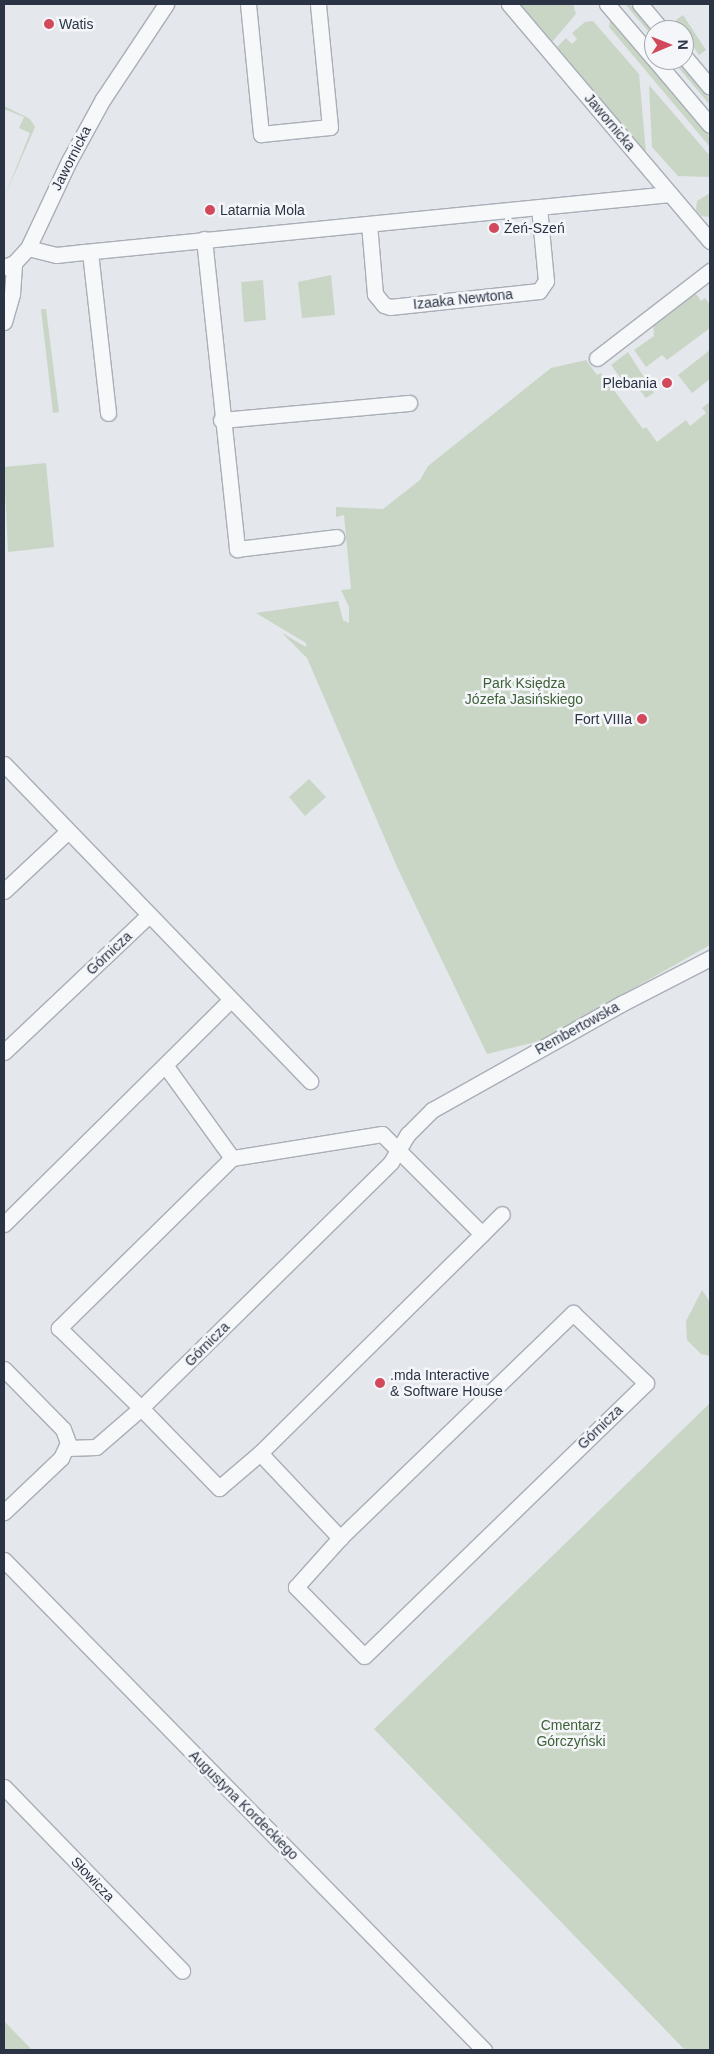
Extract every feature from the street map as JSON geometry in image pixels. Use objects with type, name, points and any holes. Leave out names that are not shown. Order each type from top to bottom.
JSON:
[{"type":"street","name":"Jawornicka","points":[[4,322],[12,294],[9,265],[28,248],[69,161],[98,108],[166,4]]},
{"type":"street","points":[[248,4],[261,134],[330,126],[318,4]]},
{"type":"street","name":"Jawornicka","points":[[509,4],[710,241]]},
{"type":"street","points":[[607,4],[644,48]]},
{"type":"street","points":[[640,4],[654,20]]},
{"type":"street","points":[[694,68],[710,87]]},
{"type":"street","points":[[663,70],[710,125]]},
{"type":"street","points":[[28,248],[56,255],[670,194]]},
{"type":"street","name":"Izaaka Newtona","points":[[369,224],[375,294],[384,305],[390,307],[539,291],[546,281],[539,207]]},
{"type":"street","points":[[204,239],[221,420],[237,549],[336,537]]},
{"type":"street","points":[[90,252],[108,413]]},
{"type":"street","points":[[597,358],[710,271]]},
{"type":"street","points":[[221,420],[409,403]]},
{"type":"street","points":[[4,764],[67,832],[310,1081]]},
{"type":"street","points":[[4,891],[67,832]]},
{"type":"street","name":"Górnicza","points":[[4,1052],[149,915]]},
{"type":"street","name":"Rembertowska","points":[[399,1150],[408,1134],[446,1101],[623,1003],[710,958]]},
{"type":"street","points":[[4,1224],[230,1000]]},
{"type":"street","points":[[165,1065],[232,1158]]},
{"type":"street","points":[[482,1234],[382,1134],[232,1158],[59,1328],[141,1408],[218,1488],[260,1453],[482,1234],[502,1214]]},
{"type":"street","name":"Górnicza","points":[[67,1448],[96,1447],[141,1408],[391,1162],[399,1150]]},
{"type":"street","name":"Górnicza","points":[[574,1312],[646,1383],[364,1656],[296,1587],[340,1538],[574,1312]]},
{"type":"street","points":[[4,1369],[63,1429],[67,1438],[67,1448],[61,1458],[4,1512]]},
{"type":"street","points":[[260,1453],[340,1538]]},
{"type":"street","name":"Augustyna Kordeckiego","points":[[4,1560],[484,2050]]},
{"type":"street","name":"Słowicza","points":[[4,1787],[182,1971]]},
{"type":"green space","points":[[520,4],[573,4],[576,14],[552,42]]},
{"type":"green space","points":[[625,4],[630,4],[644,20],[644,26]]},
{"type":"green space","points":[[683,15],[686,20],[676,20]]},
{"type":"green space","points":[[610,20],[644,60],[644,69],[609,27]]},
{"type":"green space","points":[[593,21],[639,74],[646,153],[557,47],[566,38],[572,44],[577,39],[572,33],[585,22]]},
{"type":"green space","points":[[694,32],[706,50],[699,55],[694,47]]},
{"type":"green space","points":[[645,70],[653,70],[710,137],[710,147]]},
{"type":"green space","points":[[680,70],[686,70],[710,99],[710,105]]},
{"type":"green space","points":[[649,85],[710,156],[710,177],[678,176],[652,147]]},
{"type":"green space","points":[[4,106],[30,119],[35,127],[4,198],[30,133],[19,128],[24,117],[4,109]]},
{"type":"green space","points":[[710,193],[710,217],[701,216],[696,210],[697,201]]},
{"type":"green space","points":[[331,275],[335,315],[302,318],[298,282]]},
{"type":"green space","points":[[263,280],[266,320],[244,322],[241,282]]},
{"type":"green space","points":[[693,290],[701,301],[705,298],[710,305],[710,328],[667,360],[662,355],[646,367],[634,350],[654,336],[653,323]]},
{"type":"green space","points":[[41,309],[46,309],[59,412],[53,413]]},
{"type":"green space","points":[[710,350],[710,379],[692,393],[678,375]]},
{"type":"green space","points":[[628,352],[654,393],[646,398],[634,383],[628,388],[611,365]]},
{"type":"green space","name":"Park Księdza Józefa Jasińskiego","points":[[586,360],[597,375],[601,373],[643,429],[646,427],[657,442],[686,420],[690,426],[706,413],[702,408],[710,402],[710,945],[540,1041],[487,1054],[398,869],[307,658],[282,633],[306,647],[306,643],[256,613],[338,601],[343,620],[349,623],[349,607],[341,590],[351,589],[344,515],[336,517],[336,507],[383,509],[420,480],[428,466],[551,368]]},
{"type":"green space","points":[[46,463],[54,547],[8,552],[4,467]]},
{"type":"green space","points":[[309,779],[326,797],[305,816],[289,797]]},
{"type":"green space","points":[[702,1290],[710,1302],[710,1356],[701,1354],[687,1340],[686,1321]]},
{"type":"green space","name":"Cmentarz Górczyński","points":[[710,1403],[710,2050],[685,2050],[374,1729]]},
{"type":"green space","points":[[4,2021],[32,2050],[4,2050]]},
{"type":"place","name":"Watis","points":[[49,24]]},
{"type":"place","name":"Latarnia Mola","points":[[210,210]]},
{"type":"place","name":"Żeń-Szeń","points":[[494,228]]},
{"type":"place","name":"Plebania","points":[[667,383]]},
{"type":"place","name":"Fort VIIIa","points":[[642,719]]},
{"type":"place","name":".mda Interactive & Software House","points":[[380,1383]]}]
